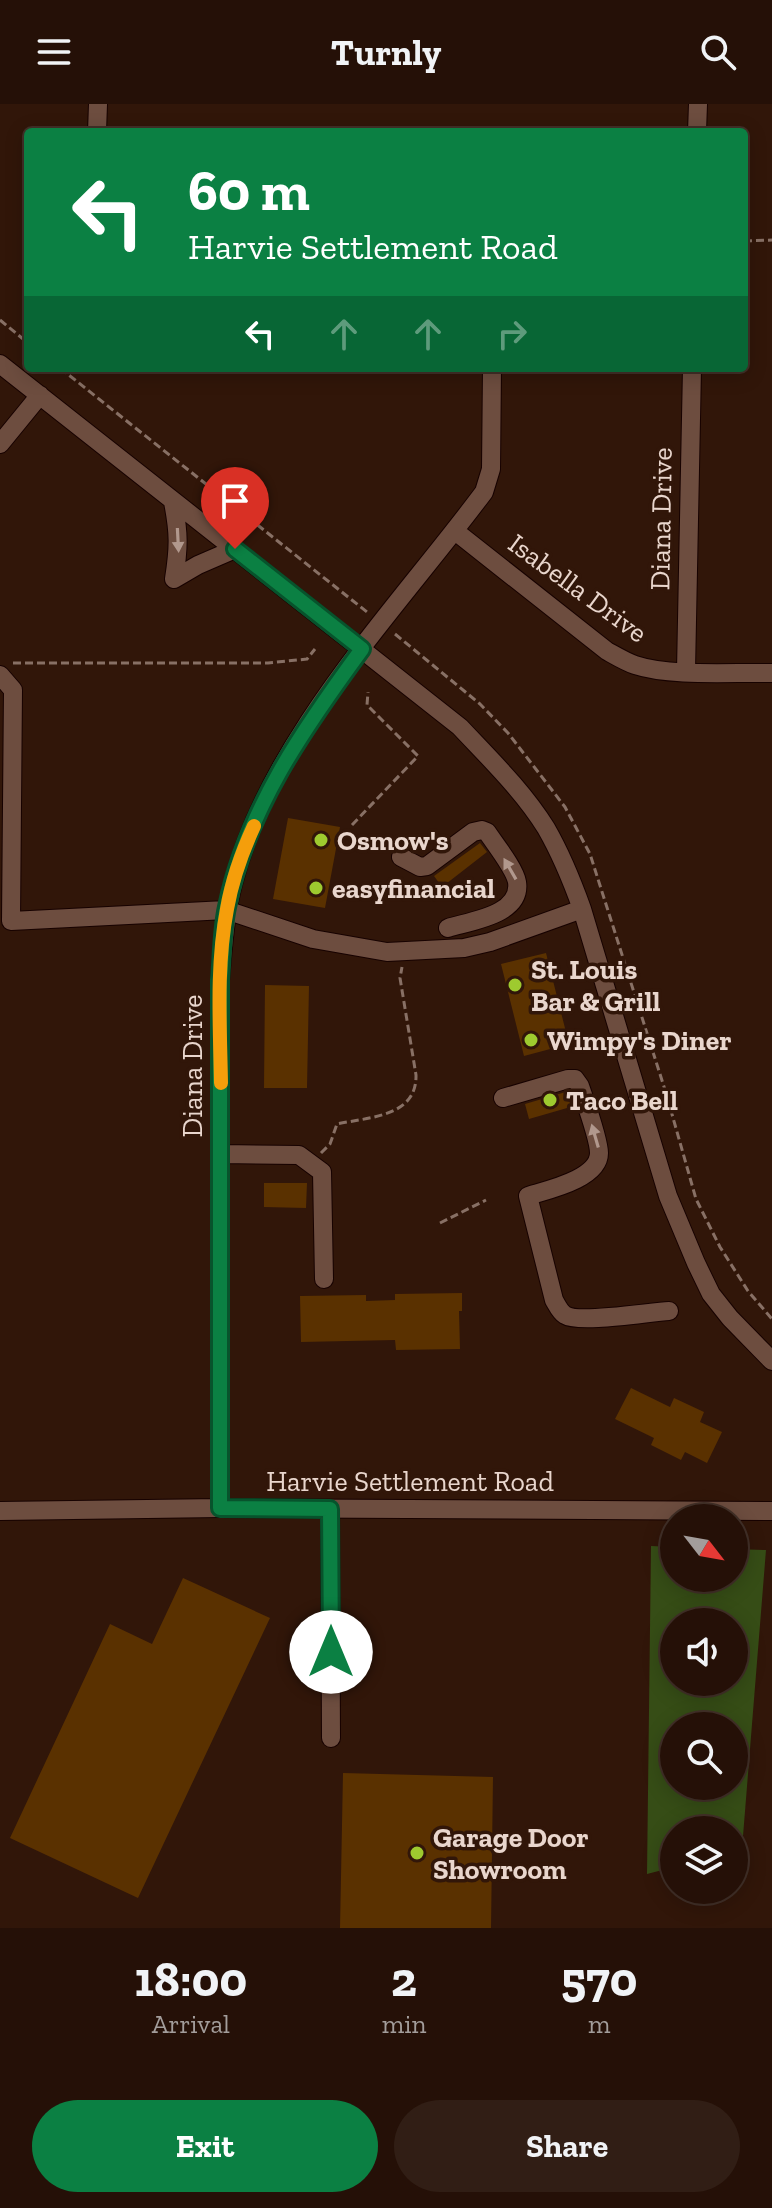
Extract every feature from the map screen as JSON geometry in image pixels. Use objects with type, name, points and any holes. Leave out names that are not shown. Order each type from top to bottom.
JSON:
[{"type":"street","points":[[97,128],[98,104]]},
{"type":"street","points":[[697,128],[698,104]]},
{"type":"street","points":[[0,364],[460,727],[518,790],[545,827],[566,867],[582,909],[668,1196],[696,1263],[711,1294],[772,1361]]},
{"type":"street","name":"Diana Drive","points":[[220,1508],[220,980],[226,910],[243,852],[266,795],[291,750],[362,649],[455,531],[489,482],[492,372]]},
{"type":"street","name":"Diana Drive","points":[[686,671],[692,372]]},
{"type":"street","points":[[0,444],[40,395]]},
{"type":"street","points":[[173,502],[179,539],[174,579],[235,549]]},
{"type":"street","name":"Isabella Drive","points":[[455,531],[607,651],[641,667],[772,673]]},
{"type":"street","points":[[4,670],[13,690],[6,921],[226,910],[313,939],[371,950],[404,951],[464,948],[490,942],[582,909]]},
{"type":"street","points":[[401,857],[420,867],[427,866],[473,832],[487,832],[516,878],[516,894],[507,907],[496,913],[448,928]]},
{"type":"street","points":[[503,1098],[575,1079],[580,1086],[599,1152],[594,1167],[586,1174],[528,1196],[554,1300],[565,1315],[586,1319],[669,1311]]},
{"type":"street","points":[[221,1154],[299,1155],[322,1172],[324,1279]]},
{"type":"street","name":"Harvie Settlement Road","points":[[0,1511],[220,1508],[772,1511]]},
{"type":"street","points":[[330,1509],[331,1738]]},
{"type":"path","points":[[748,241],[772,240]]},
{"type":"path","points":[[0,320],[24,340]]},
{"type":"path","points":[[65,372],[480,704],[508,733],[565,807],[590,854],[666,1093],[696,1199],[727,1258],[748,1291],[772,1319]]},
{"type":"path","points":[[4,670],[268,663],[307,659],[315,649]]},
{"type":"path","points":[[352,825],[418,756],[367,705],[368,692]]},
{"type":"path","points":[[312,1163],[330,1144],[337,1124],[398,1110],[408,1104],[413,1096],[417,1086],[416,1075],[400,978],[404,951]]},
{"type":"path","points":[[440,1223],[486,1200]]},
{"type":"green space","points":[[651,1546],[660,1546],[660,1592],[748,1592],[748,1549],[766,1550],[748,1774],[748,1712],[660,1712],[660,1800],[746,1800],[745,1816],[660,1816],[660,1871],[647,1874]]},
{"type":"building","points":[[288,818],[340,827],[325,908],[273,899]]},
{"type":"building","points":[[480,843],[487,852],[442,887],[434,876]]},
{"type":"building","points":[[546,953],[569,1044],[524,1056],[501,964]]},
{"type":"building","points":[[265,985],[309,986],[307,1088],[264,1088]]},
{"type":"building","points":[[569,1091],[574,1106],[529,1119],[525,1104]]},
{"type":"building","points":[[264,1183],[307,1183],[306,1208],[264,1207]]},
{"type":"building","points":[[462,1293],[460,1349],[396,1350],[395,1340],[301,1342],[300,1296],[366,1295],[366,1301],[395,1300],[395,1294]]},
{"type":"building","points":[[631,1388],[670,1407],[674,1398],[704,1412],[700,1422],[722,1432],[707,1463],[685,1452],[681,1460],[651,1445],[654,1438],[615,1419]]},
{"type":"building","points":[[183,1578],[270,1618],[138,1898],[10,1838],[110,1624],[152,1644]]},
{"type":"building","name":"Garage Door Showroom","points":[[343,1773],[493,1777],[491,1928],[340,1928]]},
{"type":"slow traffic","points":[[221,1083],[220,980],[226,910],[233,881],[254,826]]},
{"type":"place","name":"Osmow's","points":[[321,840]]},
{"type":"place","name":"easyfinancial","points":[[316,888]]},
{"type":"place","name":"St. Louis Bar & Grill","points":[[515,985]]},
{"type":"place","name":"Wimpy's Diner","points":[[531,1040]]},
{"type":"place","name":"Taco Bell","points":[[550,1100]]},
{"type":"place","name":"Garage Door Showroom","points":[[417,1853]]},
{"type":"route","points":[[235,549],[362,649],[291,750],[266,795],[233,881],[226,910],[220,980],[220,1508],[330,1509],[331,1652]]}]
